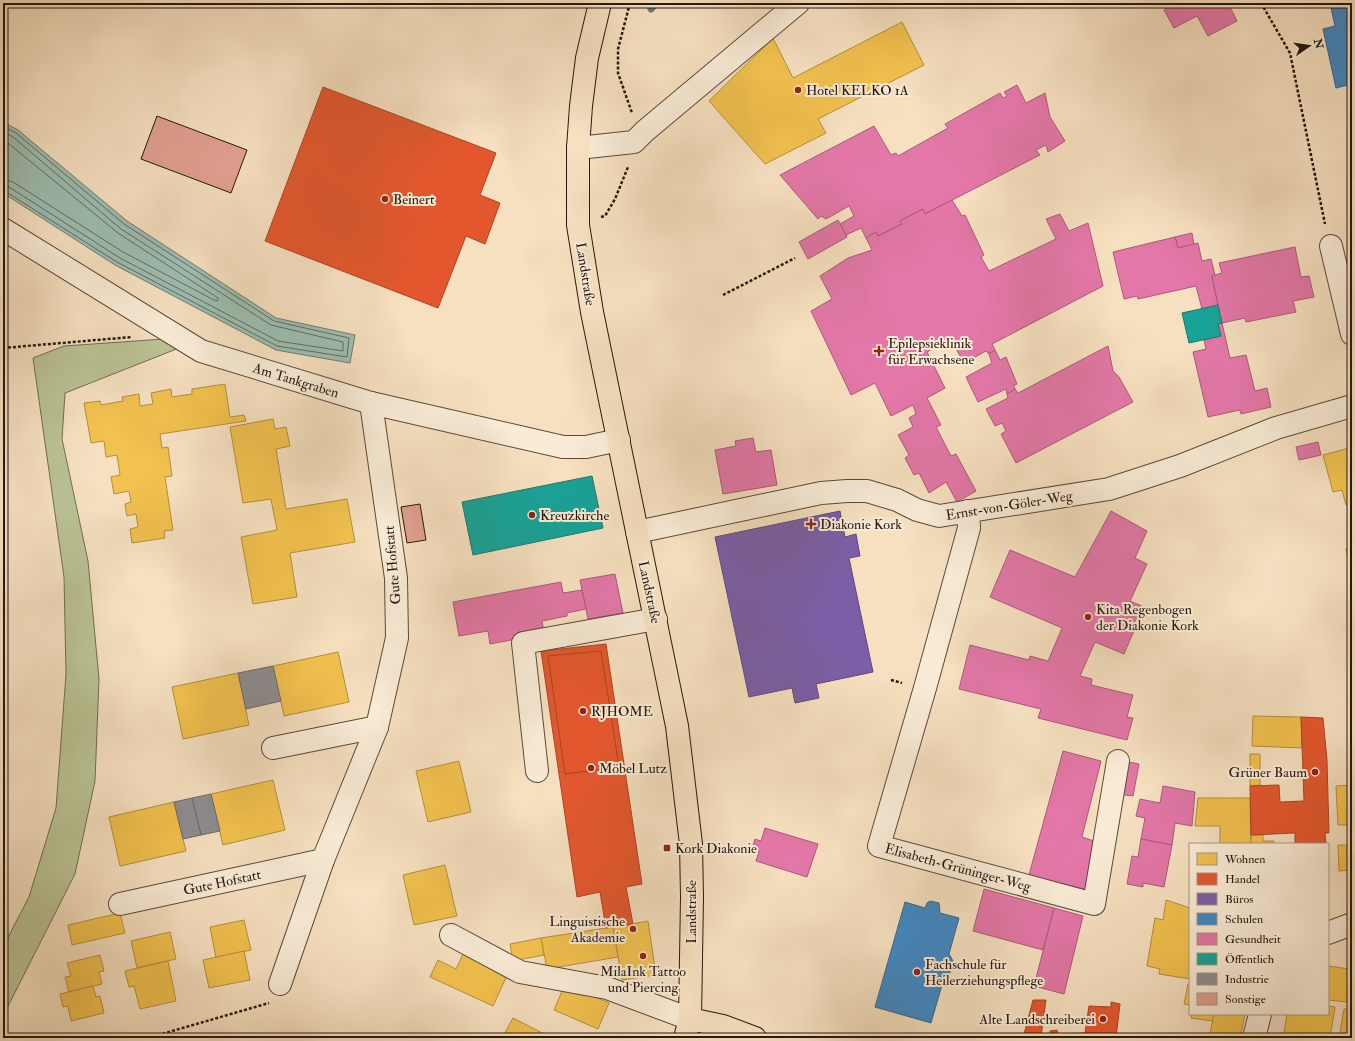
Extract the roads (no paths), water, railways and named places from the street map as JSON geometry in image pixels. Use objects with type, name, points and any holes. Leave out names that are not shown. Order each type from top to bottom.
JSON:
[{"type":"main road","name":"Landstraße","points":[[600,3],[587,58],[578,148],[578,225],[592,312],[677,726],[691,844],[692,897],[688,1028]]},
{"type":"main road","points":[[688,1028],[723,1026],[755,1038]]},
{"type":"main road","points":[[688,1028],[707,1038]]},
{"type":"street","points":[[578,148],[634,146],[645,131],[798,3]]},
{"type":"street","name":"Am Tankgraben","points":[[3,229],[200,351],[372,403],[563,447],[586,447],[619,440]]},
{"type":"street","points":[[1331,246],[1352,334]]},
{"type":"street","name":"Gute Hofstatt","points":[[280,984],[323,860],[377,727],[397,638],[396,578],[372,403]]},
{"type":"street","name":"Ernst-von-Göler-Weg","points":[[637,532],[821,493],[867,491],[897,500],[917,510],[939,516],[1109,489],[1180,466],[1276,428],[1352,406]]},
{"type":"street","name":"Elisabeth-Grüninger-Weg","points":[[968,512],[969,528],[879,846],[1094,904],[1118,761]]},
{"type":"street","points":[[537,772],[523,643],[656,619]]},
{"type":"street","points":[[273,748],[377,727]]},
{"type":"street","name":"Gute Hofstatt","points":[[120,904],[323,860]]},
{"type":"street","points":[[1329,933],[1352,924]]},
{"type":"street","points":[[451,935],[520,972],[607,988],[688,1028]]},
{"type":"street","points":[[1254,1038],[1260,1015]]},
{"type":"water","points":[[3,122],[18,130],[127,221],[276,318],[355,335],[350,363],[276,350],[115,265],[3,193]]},
{"type":"waterway","points":[[651,9],[656,3]]},
{"type":"place","name":"Hotel KELKO 1A","points":[[798,90]]},
{"type":"place","name":"Beinert","points":[[385,199]]},
{"type":"place","name":"Epilepsieklinik für Erwachsene","points":[[879,351]]},
{"type":"place","name":"Kreuzkirche","points":[[532,515]]},
{"type":"place","name":"Diakonie Kork","points":[[811,524]]},
{"type":"place","name":"Kita Regenbogen der Diakonie Kork","points":[[1088,617]]},
{"type":"place","name":"RJHOME","points":[[583,711]]},
{"type":"place","name":"Möbel Lutz","points":[[591,768]]},
{"type":"place","name":"Grüner Baum","points":[[1315,772]]},
{"type":"place","name":"Kork Diakonie","points":[[667,848]]},
{"type":"place","name":"Linguistische Akademie","points":[[633,929]]},
{"type":"place","name":"MilaInk Tattoo und Piercing","points":[[643,956]]},
{"type":"place","name":"Fachschule für Heilerziehungspflege","points":[[917,972]]},
{"type":"place","name":"Alte Landschreiberei","points":[[1103,1019]]}]
